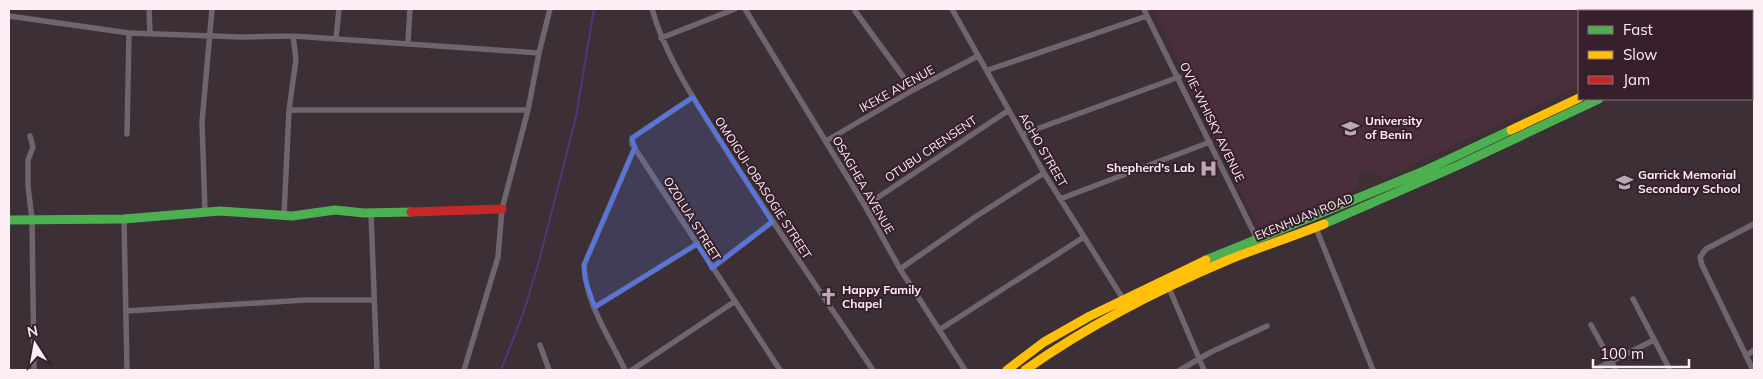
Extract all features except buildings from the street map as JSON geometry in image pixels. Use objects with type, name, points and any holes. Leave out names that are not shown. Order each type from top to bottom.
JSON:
[{"type":"main road","name":"EKENHUAN ROAD","points":[[1007,370],[1044,342],[1123,298],[1256,237],[1312,218],[1424,171],[1578,98]]},
{"type":"main road","name":"EKENHUAN ROAD","points":[[1025,370],[1050,351],[1128,308],[1169,288],[1260,247],[1316,228],[1598,100]]},
{"type":"main road","points":[[9,220],[124,219],[205,212],[284,215],[336,210],[371,213],[502,209]]},
{"type":"street","points":[[149,9],[150,33]]},
{"type":"street","points":[[205,212],[202,122],[212,9]]},
{"type":"street","points":[[336,38],[339,9]]},
{"type":"street","points":[[408,42],[410,9]]},
{"type":"street","points":[[464,370],[498,257],[502,209],[528,110],[550,9]]},
{"type":"street","name":"OMOIGUI-OBASOGIE STREET","points":[[652,9],[661,38],[693,97],[772,222],[874,370]]},
{"type":"street","points":[[661,38],[734,9]]},
{"type":"street","name":"OSAGHEA AVENUE","points":[[745,9],[865,206],[900,270],[965,370]]},
{"type":"street","points":[[953,10],[961,9]]},
{"type":"street","name":"OVIE-WHISKY AVENUE","points":[[1144,9],[1256,237]]},
{"type":"street","name":"AGHO STREET","points":[[953,10],[1044,173],[1128,308]]},
{"type":"street","points":[[855,11],[913,90]]},
{"type":"street","points":[[9,16],[129,33],[336,38],[539,53]]},
{"type":"street","points":[[988,70],[1148,16]]},
{"type":"street","points":[[127,134],[129,33]]},
{"type":"street","points":[[284,215],[289,110],[296,59],[293,36]]},
{"type":"street","name":"IKEKE AVENUE","points":[[826,141],[913,90],[978,56]]},
{"type":"street","points":[[1023,134],[1179,77]]},
{"type":"street","points":[[625,370],[595,307],[585,279],[584,265],[635,147],[632,144],[632,138],[693,97]]},
{"type":"street","points":[[289,110],[528,110]]},
{"type":"street","name":"OTUBU CRENSENT","points":[[865,206],[1009,110]]},
{"type":"street","points":[[30,136],[33,148],[28,160],[28,186],[32,219],[34,370]]},
{"type":"street","points":[[1060,200],[1210,142]]},
{"type":"street","name":"OZOLUA STREET","points":[[635,147],[780,370]]},
{"type":"street","points":[[900,270],[975,217],[1044,173]]},
{"type":"street","points":[[371,213],[376,370]]},
{"type":"street","points":[[124,219],[127,370]]},
{"type":"street","points":[[712,268],[772,222]]},
{"type":"street","points":[[1752,370],[1702,265],[1700,257],[1706,249],[1754,224]]},
{"type":"street","points":[[1316,228],[1373,370]]},
{"type":"street","points":[[939,330],[1084,237]]},
{"type":"street","points":[[595,307],[697,244]]},
{"type":"street","points":[[1169,288],[1204,370]]},
{"type":"street","points":[[1633,299],[1670,370]]},
{"type":"street","points":[[126,311],[305,300],[374,300]]},
{"type":"street","points":[[632,370],[734,302]]},
{"type":"street","points":[[1591,325],[1616,370]]},
{"type":"street","points":[[1180,370],[1198,359],[1267,326]]},
{"type":"street","points":[[1594,370],[1654,340]]},
{"type":"street","points":[[540,345],[549,370]]},
{"type":"street","points":[[1746,356],[1754,350]]},
{"type":"highlighted area","points":[[693,97],[772,222],[712,268],[697,244],[595,307],[585,279],[584,265],[635,147],[632,138]]},
{"type":"shaded area","name":"University of Benin","points":[[1153,9],[1730,9],[1578,10],[1578,86],[1384,179],[1373,170],[1361,171],[1356,189],[1258,227]]},
{"type":"waterway","points":[[501,370],[524,311],[539,261],[576,117],[594,9]]},
{"type":"traffic: fast","points":[[1324,224],[1459,165],[1597,100]]},
{"type":"traffic: fast","points":[[1206,260],[1424,171],[1511,130]]},
{"type":"traffic: fast","points":[[9,220],[124,219],[220,211],[292,216],[335,210],[364,213],[411,212]]},
{"type":"traffic: slow","points":[[1511,130],[1578,98]]},
{"type":"traffic: slow","points":[[1025,370],[1099,323],[1149,296],[1228,260],[1324,224]]},
{"type":"traffic: slow","points":[[1007,370],[1044,342],[1090,316],[1206,260]]},
{"type":"traffic: jam","points":[[411,212],[502,209]]},
{"type":"place","name":"University of Benin","points":[[1351,128]]},
{"type":"place","name":"Shepherd's Lab","points":[[1209,168]]},
{"type":"place","name":"Garrick Memorial Secondary School","points":[[1624,182]]},
{"type":"place","name":"Happy Family Chapel","points":[[828,297]]}]
